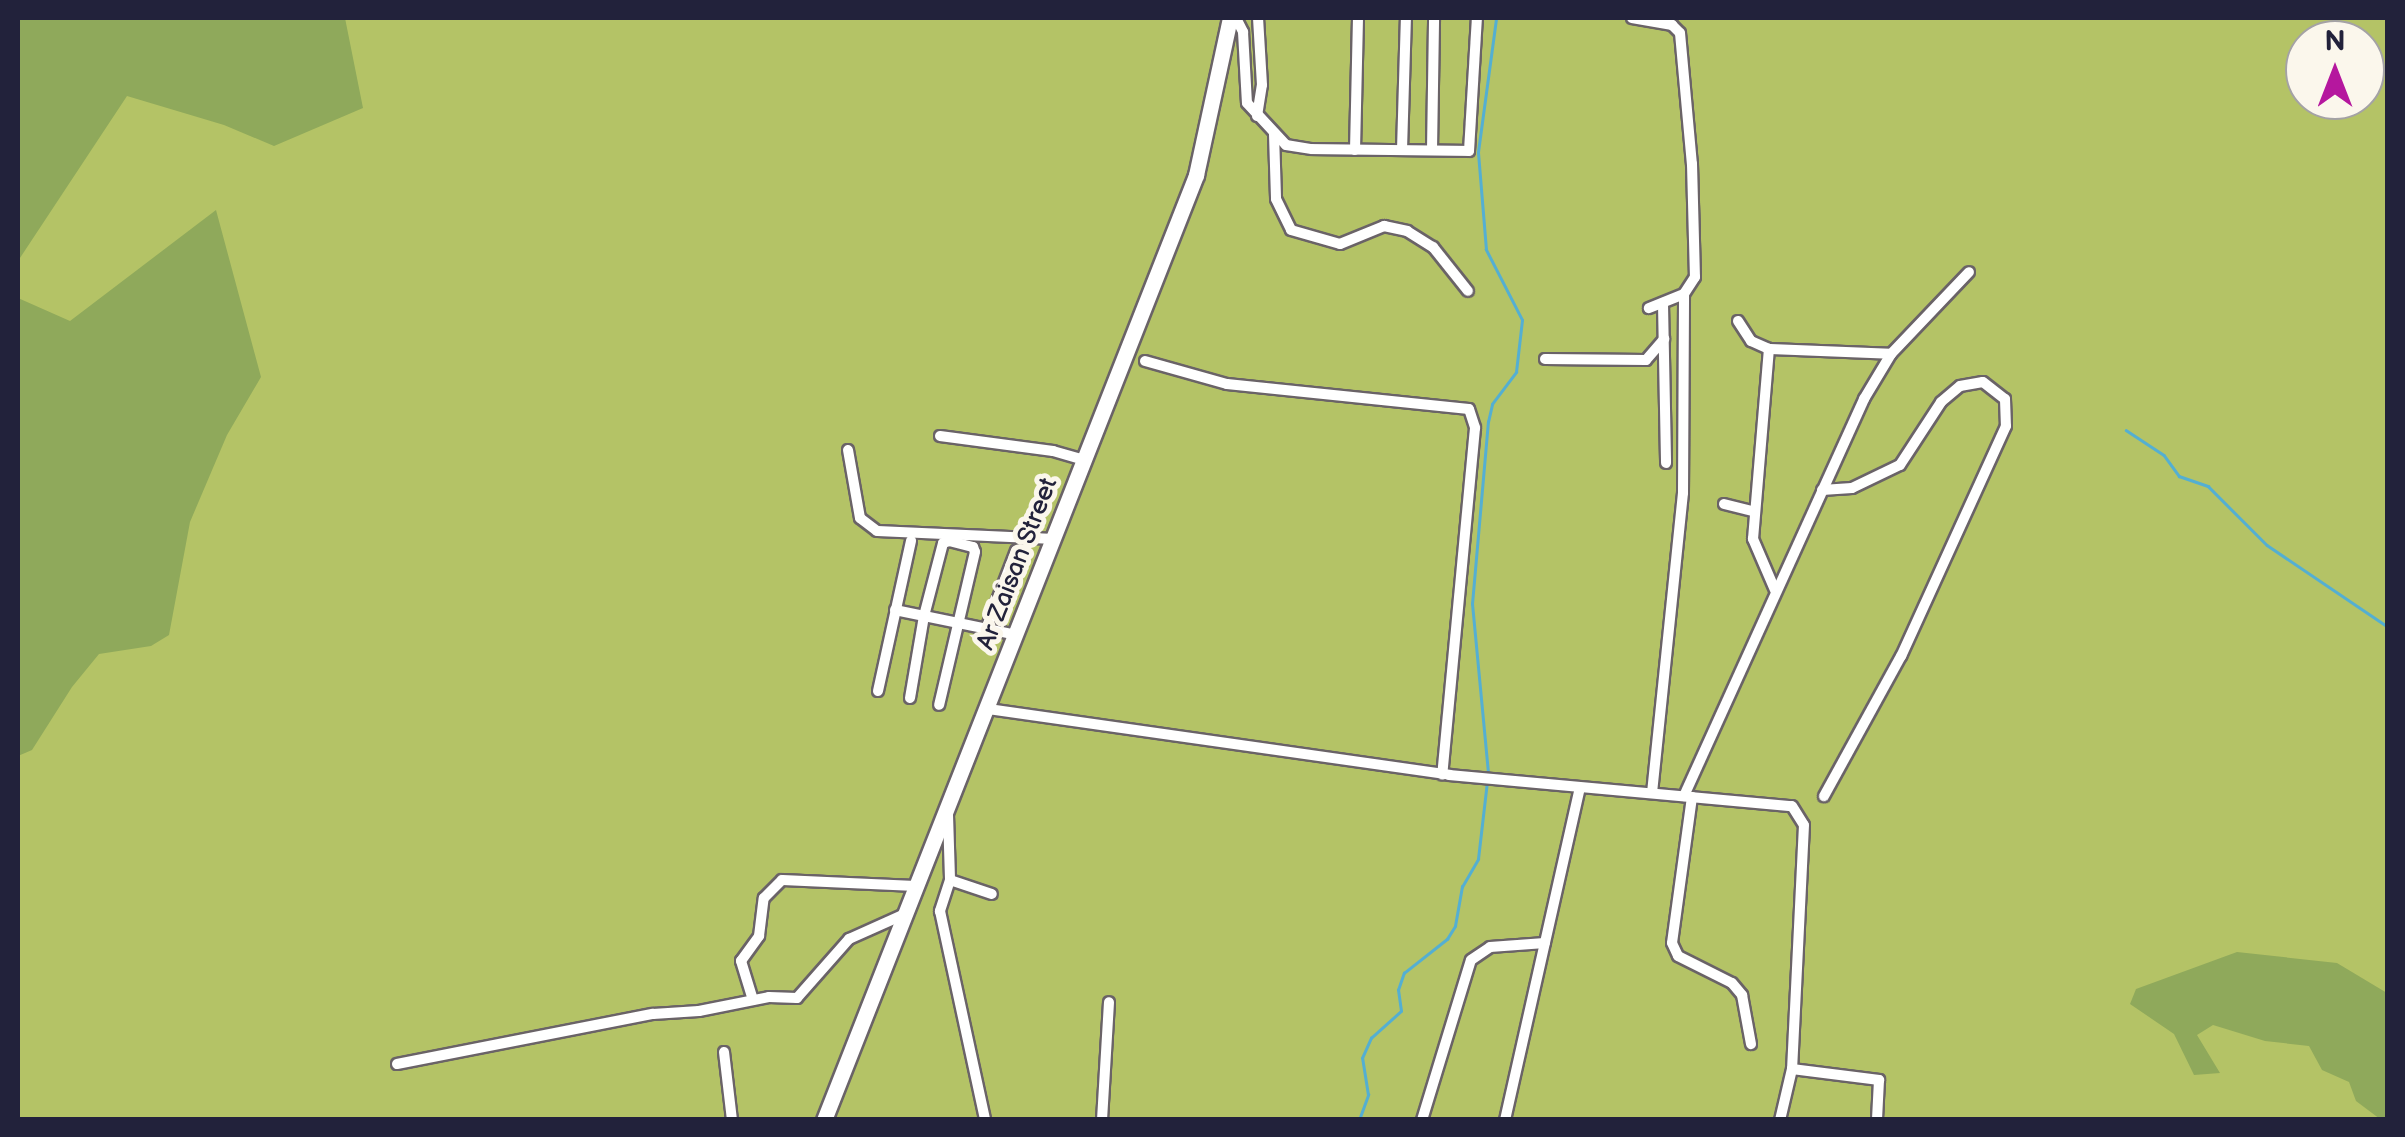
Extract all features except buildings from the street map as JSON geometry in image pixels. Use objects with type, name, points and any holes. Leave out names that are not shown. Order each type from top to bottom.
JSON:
[{"type":"street","points":[[1233,18],[1244,41],[1245,99],[1256,116],[1294,148],[1469,152],[1477,18]]},
{"type":"street","name":"Ar Zaisan Street","points":[[824,1120],[1200,166],[1233,18]]},
{"type":"street","points":[[1256,116],[1262,85],[1258,18]]},
{"type":"street","points":[[1356,150],[1358,18]]},
{"type":"street","points":[[1402,150],[1406,18]]},
{"type":"street","points":[[1432,150],[1434,18]]},
{"type":"street","points":[[1632,18],[1672,25],[1680,33],[1697,259],[1695,277],[1684,294],[1649,308]]},
{"type":"street","points":[[1274,134],[1276,200],[1290,230],[1340,244],[1384,226],[1406,231],[1432,247],[1468,291]]},
{"type":"street","points":[[1751,1044],[1742,995],[1732,983],[1678,956],[1672,943],[1688,796],[1776,590],[1891,354],[1969,272]]},
{"type":"street","points":[[1652,794],[1683,493],[1684,294]]},
{"type":"street","points":[[1663,304],[1666,462]]},
{"type":"street","points":[[1738,321],[1752,341],[1769,349],[1891,354]]},
{"type":"street","points":[[1545,359],[1646,360],[1664,339]]},
{"type":"street","points":[[1769,349],[1753,539],[1776,590]]},
{"type":"street","points":[[1145,361],[1227,384],[1470,409],[1474,428],[1442,774]]},
{"type":"street","points":[[1822,490],[1852,488],[1900,465],[1941,402],[1960,386],[1983,382],[2005,399],[2006,426],[1901,656],[1824,796]]},
{"type":"street","points":[[940,436],[1053,450],[1085,460]]},
{"type":"street","points":[[848,450],[860,518],[877,531],[1055,539]]},
{"type":"street","points":[[1724,504],[1753,511]]},
{"type":"street","points":[[878,691],[910,540]]},
{"type":"street","points":[[910,698],[924,616],[942,543],[948,541],[975,549],[939,705]]},
{"type":"street","points":[[986,628],[1016,551]]},
{"type":"street","points":[[895,610],[1018,635]]},
{"type":"street","points":[[988,709],[1442,774],[1792,806],[1803,818],[1792,1068],[1780,1120]]},
{"type":"street","points":[[1505,1120],[1580,788]]},
{"type":"street","points":[[947,809],[950,880],[940,911],[985,1120]]},
{"type":"street","points":[[752,1000],[742,961],[759,936],[764,898],[782,880],[916,886]]},
{"type":"street","points":[[950,880],[992,894]]},
{"type":"street","points":[[398,1064],[752,1000],[797,998],[849,939],[906,913]]},
{"type":"street","points":[[1422,1120],[1471,960],[1490,947],[1545,943]]},
{"type":"street","points":[[1102,1120],[1109,1002]]},
{"type":"street","points":[[724,1052],[732,1120]]},
{"type":"street","points":[[1792,1068],[1879,1080],[1877,1120]]},
{"type":"green space","points":[[18,18],[2387,18],[2387,1119],[18,1119]]},
{"type":"green space","points":[[18,18],[345,18],[363,108],[274,146],[224,125],[127,96],[18,261]]},
{"type":"green space","points":[[216,210],[261,377],[227,435],[190,522],[169,635],[151,646],[99,654],[72,687],[32,750],[18,756],[18,298],[70,321]]},
{"type":"green space","points":[[2237,952],[2337,963],[2387,993],[2387,1119],[2380,1119],[2356,1101],[2349,1082],[2322,1070],[2309,1046],[2265,1041],[2213,1025],[2197,1035],[2220,1073],[2194,1075],[2174,1034],[2130,1004],[2136,989]]},
{"type":"waterway","points":[[1488,773],[1472,604],[1488,422],[1492,404],[1516,372],[1522,320],[1486,250],[1478,152],[1496,18]]},
{"type":"waterway","points":[[2126,430],[2164,455],[2179,476],[2208,486],[2267,545],[2388,627]]},
{"type":"waterway","points":[[1359,1120],[1368,1095],[1362,1058],[1371,1038],[1401,1011],[1398,990],[1404,973],[1447,939],[1455,926],[1462,887],[1478,859],[1487,781]]}]
